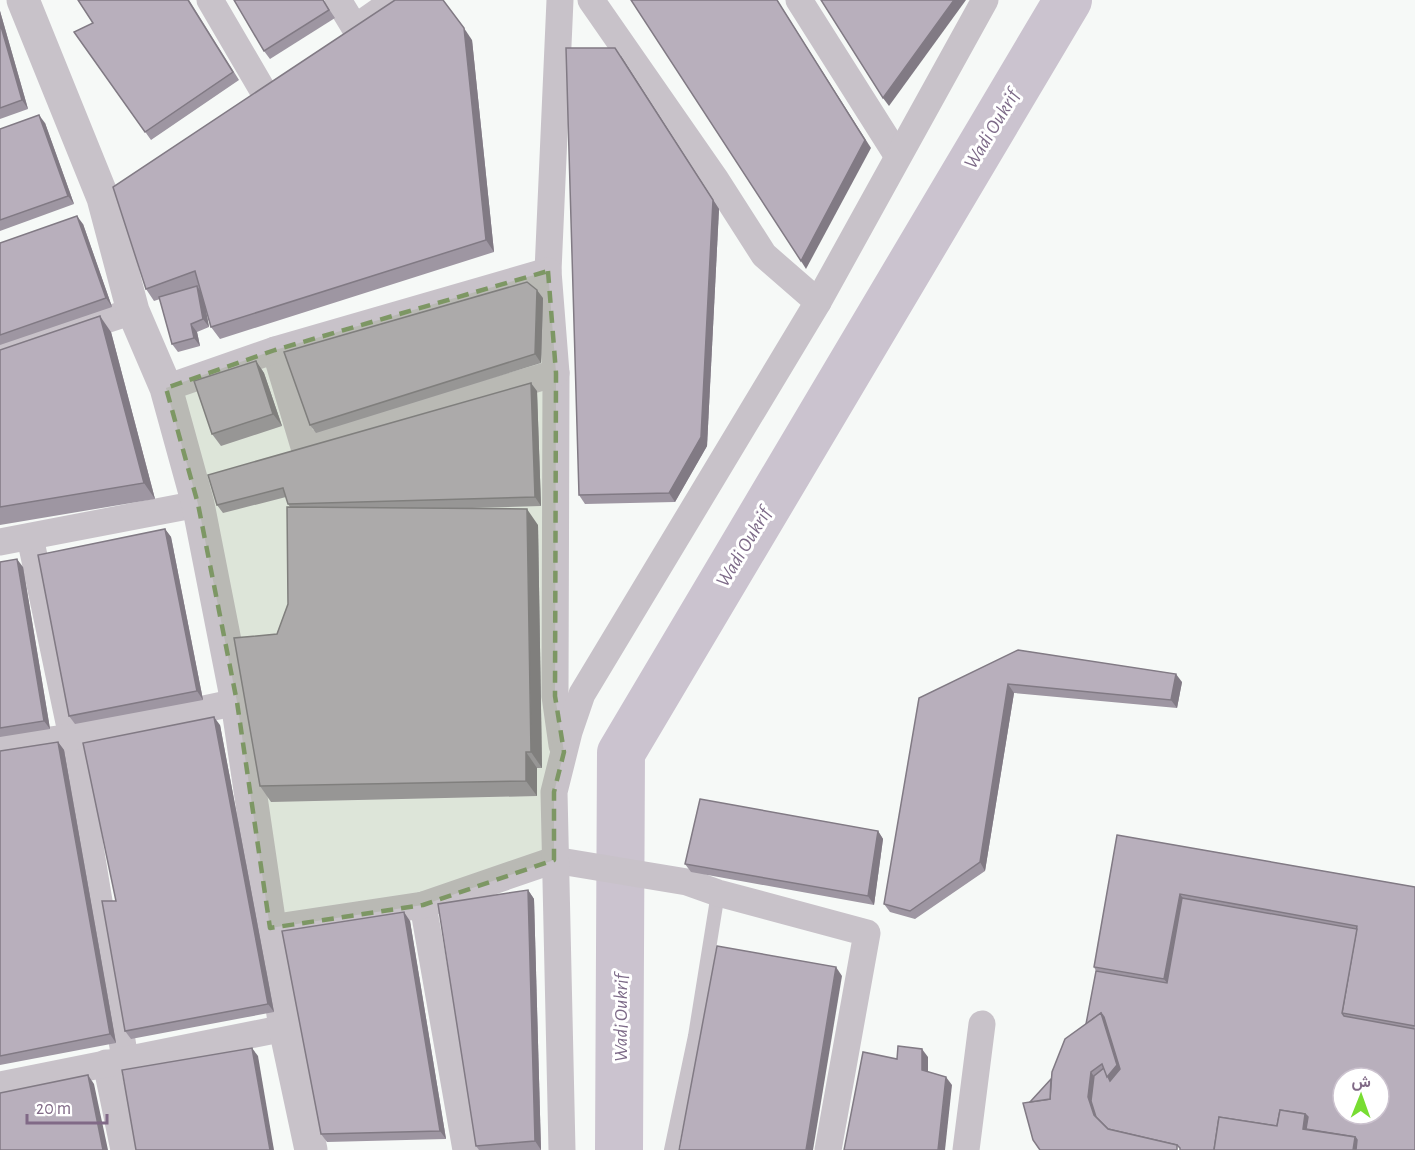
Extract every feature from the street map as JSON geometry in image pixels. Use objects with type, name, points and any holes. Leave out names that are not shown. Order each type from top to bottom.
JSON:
[{"type":"street","points":[[22,0],[112,191],[133,311],[166,388],[198,504],[237,702],[285,1028],[311,1150]]},
{"type":"street","points":[[210,0],[262,90]]},
{"type":"street","points":[[338,0],[346,34],[395,0]]},
{"type":"street","points":[[560,0],[548,271],[556,373],[555,696],[556,717],[564,752]]},
{"type":"street","points":[[591,0],[716,180],[764,255],[818,302]]},
{"type":"street","points":[[799,0],[897,156]]},
{"type":"street","points":[[562,1150],[554,792],[582,693],[818,302],[985,0]]},
{"type":"street","points":[[166,388],[275,350],[548,271]]},
{"type":"street","points":[[0,355],[133,311]]},
{"type":"street","points":[[275,350],[304,447],[556,373]]},
{"type":"street","points":[[0,542],[198,504]]},
{"type":"street","points":[[30,537],[72,737],[115,1061],[124,1150]]},
{"type":"street","points":[[0,747],[72,737],[237,702]]},
{"type":"street","points":[[270,928],[423,905],[554,860],[687,882],[718,893],[867,933],[828,1150]]},
{"type":"street","points":[[423,905],[466,1150]]},
{"type":"street","points":[[966,1150],[982,1024]]},
{"type":"street","points":[[0,1084],[285,1028]]},
{"type":"lane","points":[[671,1150],[695,1036],[718,893]]},
{"type":"highlighted area","points":[[548,271],[556,373],[555,696],[564,752],[554,792],[554,860],[423,905],[270,928],[237,702],[198,504],[166,388],[275,350]]},
{"type":"building","points":[[78,0],[188,0],[233,72],[145,132],[74,32],[93,23]]},
{"type":"building","points":[[234,0],[323,0],[329,10],[264,51]]},
{"type":"building","points":[[395,0],[443,0],[464,28],[486,240],[211,327],[195,271],[146,289],[113,187]]},
{"type":"building","points":[[631,0],[777,0],[865,140],[801,261]]},
{"type":"building","points":[[821,0],[954,0],[883,98]]},
{"type":"building","points":[[0,23],[22,100],[0,108]]},
{"type":"building","points":[[566,48],[615,48],[713,200],[701,437],[669,493],[579,495]]},
{"type":"building","points":[[39,115],[68,196],[0,220],[0,129]]},
{"type":"building","points":[[77,216],[106,298],[0,335],[0,243]]},
{"type":"building","points":[[527,282],[537,290],[535,354],[310,425],[284,352]]},
{"type":"building","points":[[197,286],[203,319],[191,324],[194,338],[172,344],[159,297]]},
{"type":"building","points":[[100,316],[144,483],[0,507],[0,350]]},
{"type":"building","points":[[256,361],[273,414],[212,434],[194,381]]},
{"type":"building","points":[[531,383],[535,497],[288,504],[283,488],[217,505],[208,475]]},
{"type":"building","points":[[287,507],[527,509],[531,752],[526,752],[526,781],[260,786],[234,638],[277,634],[288,604]]},
{"type":"building","points":[[165,529],[197,691],[69,716],[38,555]]},
{"type":"building","points":[[17,559],[44,721],[0,728],[0,562]]},
{"type":"building","points":[[1018,650],[1176,674],[1171,700],[1008,684],[980,862],[910,911],[884,904],[919,698]]},
{"type":"building","points":[[214,717],[268,1004],[125,1031],[102,901],[116,901],[83,743]]},
{"type":"building","points":[[58,742],[110,1034],[0,1056],[0,751]]},
{"type":"building","points":[[700,799],[878,831],[868,896],[685,864]]},
{"type":"building","points":[[1117,835],[1415,887],[1415,1026],[1342,1013],[1357,926],[1180,894],[1164,979],[1094,967]]},
{"type":"building","points":[[528,890],[535,1141],[476,1146],[438,904]]},
{"type":"building","points":[[1182,898],[1357,929],[1342,1013],[1344,1016],[1415,1029],[1415,1150],[1356,1150],[1355,1137],[1306,1129],[1308,1117],[1305,1114],[1280,1110],[1277,1126],[1219,1117],[1214,1150],[1180,1150],[1177,1145],[1108,1129],[1096,1117],[1091,1101],[1094,1076],[1104,1068],[1110,1081],[1120,1069],[1101,1013],[1086,1024],[1096,971],[1167,983]]},
{"type":"building","points":[[404,912],[440,1131],[321,1134],[282,931]]},
{"type":"building","points":[[717,946],[836,967],[806,1150],[679,1150]]},
{"type":"building","points":[[1101,1013],[1117,1065],[1107,1077],[1102,1064],[1091,1072],[1088,1097],[1094,1115],[1108,1129],[1177,1145],[1177,1150],[1040,1150],[1033,1140],[1023,1103],[1050,1099],[1052,1072],[1065,1039]]},
{"type":"building","points":[[898,1046],[922,1049],[922,1070],[946,1077],[938,1150],[844,1150],[863,1052],[897,1059]]},
{"type":"building","points":[[252,1048],[270,1150],[136,1150],[122,1070]]},
{"type":"building","points":[[88,1075],[103,1150],[0,1150],[0,1093]]},
{"type":"building","points":[[1051,1079],[1050,1099],[1030,1102]]},
{"type":"building","points":[[1280,1110],[1305,1114],[1303,1129],[1355,1137],[1353,1150],[1214,1150],[1219,1117],[1277,1126]]},
{"type":"waterway","name":"Wadi Oukrif","points":[[619,1150],[621,753],[1068,0]]}]
